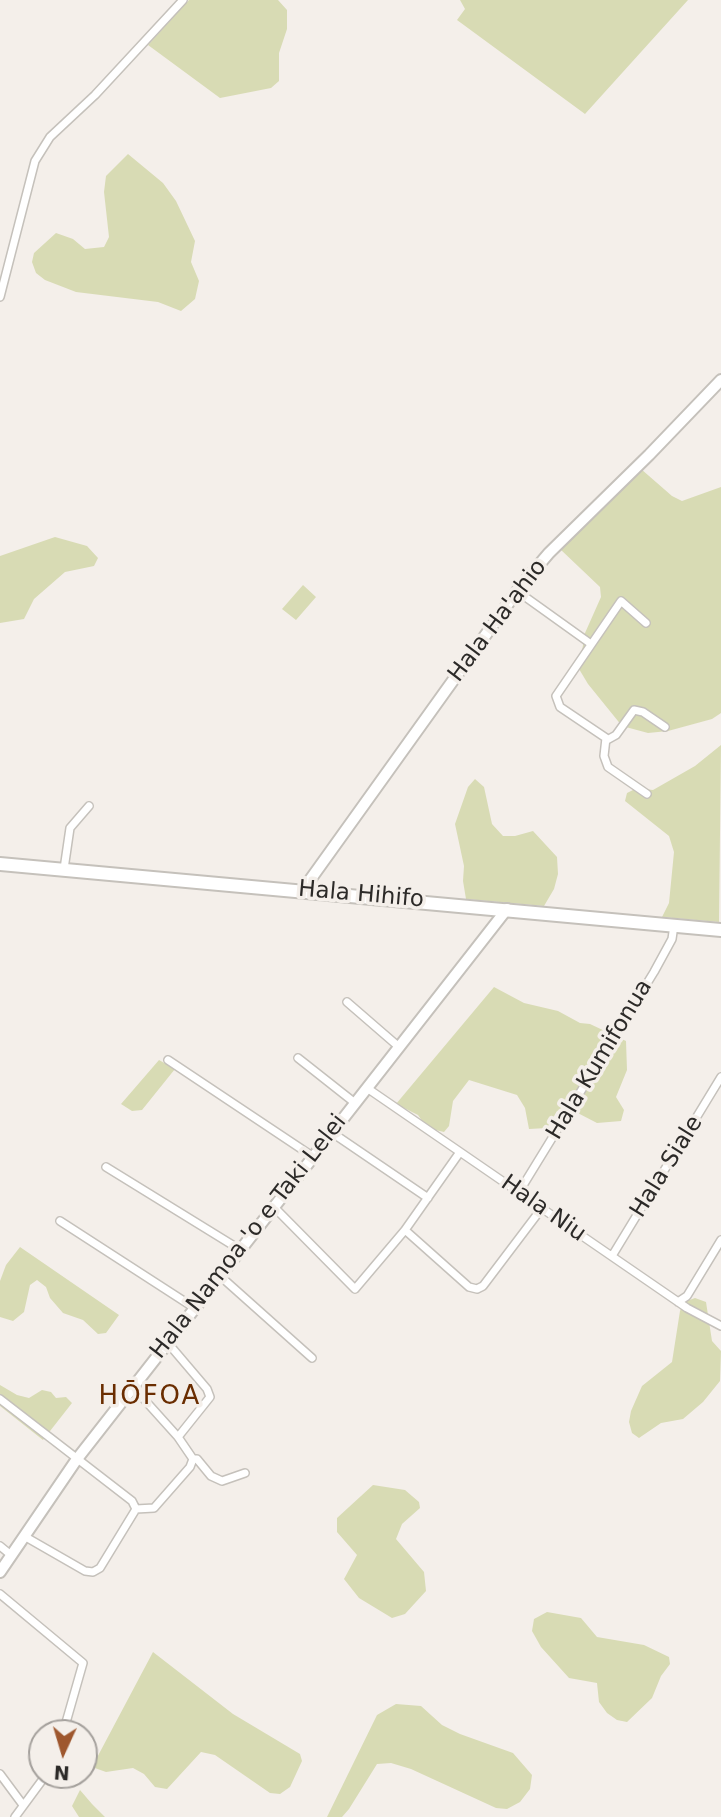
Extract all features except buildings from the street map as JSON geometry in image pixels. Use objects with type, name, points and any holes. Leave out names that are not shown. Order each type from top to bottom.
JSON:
[{"type":"main road","name":"Hala Hihifo","points":[[0,864],[309,890],[721,930]]},
{"type":"street","points":[[0,297],[35,161],[50,137],[95,95],[183,0]]},
{"type":"street","name":"Hala Ha'ahio","points":[[309,890],[310,880],[517,591],[549,553],[721,380]]},
{"type":"street","points":[[517,591],[591,645]]},
{"type":"street","points":[[607,740],[560,707],[556,696],[621,601],[646,623]]},
{"type":"street","points":[[647,794],[608,766],[604,756],[607,740],[615,735],[634,710],[643,712],[665,727]]},
{"type":"street","points":[[64,869],[70,828],[89,806]]},
{"type":"street","name":"Hala Namoa 'o e Taki Lelei","points":[[0,1572],[76,1459],[507,909]]},
{"type":"street","name":"Hala Kumifonua","points":[[519,1192],[654,972],[672,939],[674,925]]},
{"type":"street","points":[[347,1002],[399,1046]]},
{"type":"street","points":[[298,1058],[355,1103]]},
{"type":"street","points":[[167,1059],[312,1156]]},
{"type":"street","name":"Hala Siale","points":[[612,1256],[721,1077]]},
{"type":"street","name":"Hala Niu","points":[[367,1088],[678,1302],[721,1326]]},
{"type":"street","points":[[331,1132],[428,1198]]},
{"type":"street","points":[[273,1206],[355,1289],[405,1230],[460,1152]]},
{"type":"street","points":[[106,1167],[239,1249]]},
{"type":"street","points":[[405,1230],[469,1287],[477,1289],[483,1286],[542,1208]]},
{"type":"street","points":[[60,1221],[193,1307]]},
{"type":"street","points":[[678,1302],[691,1290],[721,1240]]},
{"type":"street","points":[[219,1275],[312,1359]]},
{"type":"street","points":[[166,1342],[207,1388],[210,1397],[178,1437]]},
{"type":"street","points":[[132,1387],[178,1437],[193,1459],[197,1459],[211,1476],[222,1481],[245,1473]]},
{"type":"street","points":[[0,1399],[132,1501],[136,1509]]},
{"type":"street","points":[[136,1509],[153,1508],[190,1467],[193,1459]]},
{"type":"street","points":[[24,1536],[85,1572],[93,1572],[100,1568],[136,1509]]},
{"type":"street","points":[[0,1546],[11,1555]]},
{"type":"street","points":[[0,1594],[83,1663],[67,1719]]},
{"type":"street","points":[[0,1774],[23,1805]]},
{"type":"street","points":[[15,1817],[35,1789]]},
{"type":"green space","points":[[189,0],[278,0],[287,10],[287,29],[279,53],[279,81],[271,88],[220,98],[148,45]]},
{"type":"green space","points":[[460,0],[688,0],[585,114],[457,20],[465,9]]},
{"type":"green space","points":[[128,154],[163,183],[176,201],[195,241],[191,262],[199,281],[195,299],[181,311],[158,302],[76,292],[45,280],[36,273],[32,262],[34,253],[56,233],[73,239],[85,249],[104,247],[109,237],[104,192],[106,176]]},
{"type":"green space","points":[[641,469],[672,496],[682,501],[721,487],[721,713],[712,719],[668,731],[648,733],[622,726],[579,669],[585,633],[601,597],[600,587],[560,549]]},
{"type":"green space","points":[[55,537],[87,546],[98,558],[94,566],[65,572],[34,599],[24,619],[0,623],[0,556]]},
{"type":"green space","points":[[303,585],[316,597],[296,620],[282,609]]},
{"type":"green space","points":[[721,745],[719,922],[662,917],[669,903],[674,852],[669,836],[625,801],[627,793],[637,788],[653,790],[695,766]]},
{"type":"green space","points":[[475,779],[484,787],[492,824],[503,836],[533,831],[557,857],[558,874],[554,889],[544,906],[466,899],[464,866],[455,824],[468,787]]},
{"type":"green space","points":[[494,987],[524,1003],[558,1011],[626,1041],[627,1070],[616,1097],[624,1110],[621,1121],[597,1123],[570,1109],[557,1111],[547,1128],[529,1129],[525,1108],[517,1095],[469,1080],[453,1101],[449,1126],[444,1132],[427,1128],[418,1115],[396,1104]]},
{"type":"green space","points":[[159,1060],[175,1069],[142,1110],[132,1111],[121,1104]]},
{"type":"green space","points":[[20,1247],[119,1315],[106,1333],[98,1334],[83,1320],[63,1313],[50,1298],[46,1287],[37,1280],[30,1285],[24,1312],[13,1321],[0,1317],[0,1281],[6,1265]]},
{"type":"green space","points":[[695,1298],[706,1302],[712,1341],[721,1351],[720,1381],[703,1402],[683,1419],[661,1423],[639,1438],[632,1433],[629,1422],[631,1411],[642,1386],[672,1362],[680,1311],[684,1302]]},
{"type":"green space","points":[[0,1385],[17,1395],[29,1398],[42,1390],[51,1392],[56,1398],[66,1397],[72,1403],[43,1440],[0,1406]]},
{"type":"green space","points":[[373,1485],[405,1490],[419,1502],[420,1508],[402,1524],[396,1539],[424,1572],[426,1591],[405,1614],[392,1618],[359,1598],[344,1579],[357,1555],[337,1532],[337,1518]]},
{"type":"green space","points":[[547,1612],[581,1618],[597,1637],[644,1645],[669,1657],[670,1664],[661,1676],[652,1698],[627,1722],[617,1720],[607,1713],[599,1702],[597,1683],[569,1678],[541,1647],[532,1631],[534,1619]]},
{"type":"green space","points":[[153,1652],[233,1714],[300,1754],[302,1761],[290,1787],[280,1794],[270,1793],[215,1755],[201,1752],[167,1789],[155,1787],[144,1774],[133,1768],[106,1772],[98,1769],[98,1756]]},
{"type":"green space","points":[[396,1704],[421,1706],[442,1725],[513,1753],[532,1775],[530,1789],[520,1802],[507,1809],[496,1808],[411,1769],[391,1763],[377,1764],[342,1817],[327,1817],[377,1715]]},
{"type":"green space","points":[[80,1790],[105,1817],[79,1817],[72,1806]]},
{"type":"district","name":"HŌFOA","points":[[150,1397]]}]
